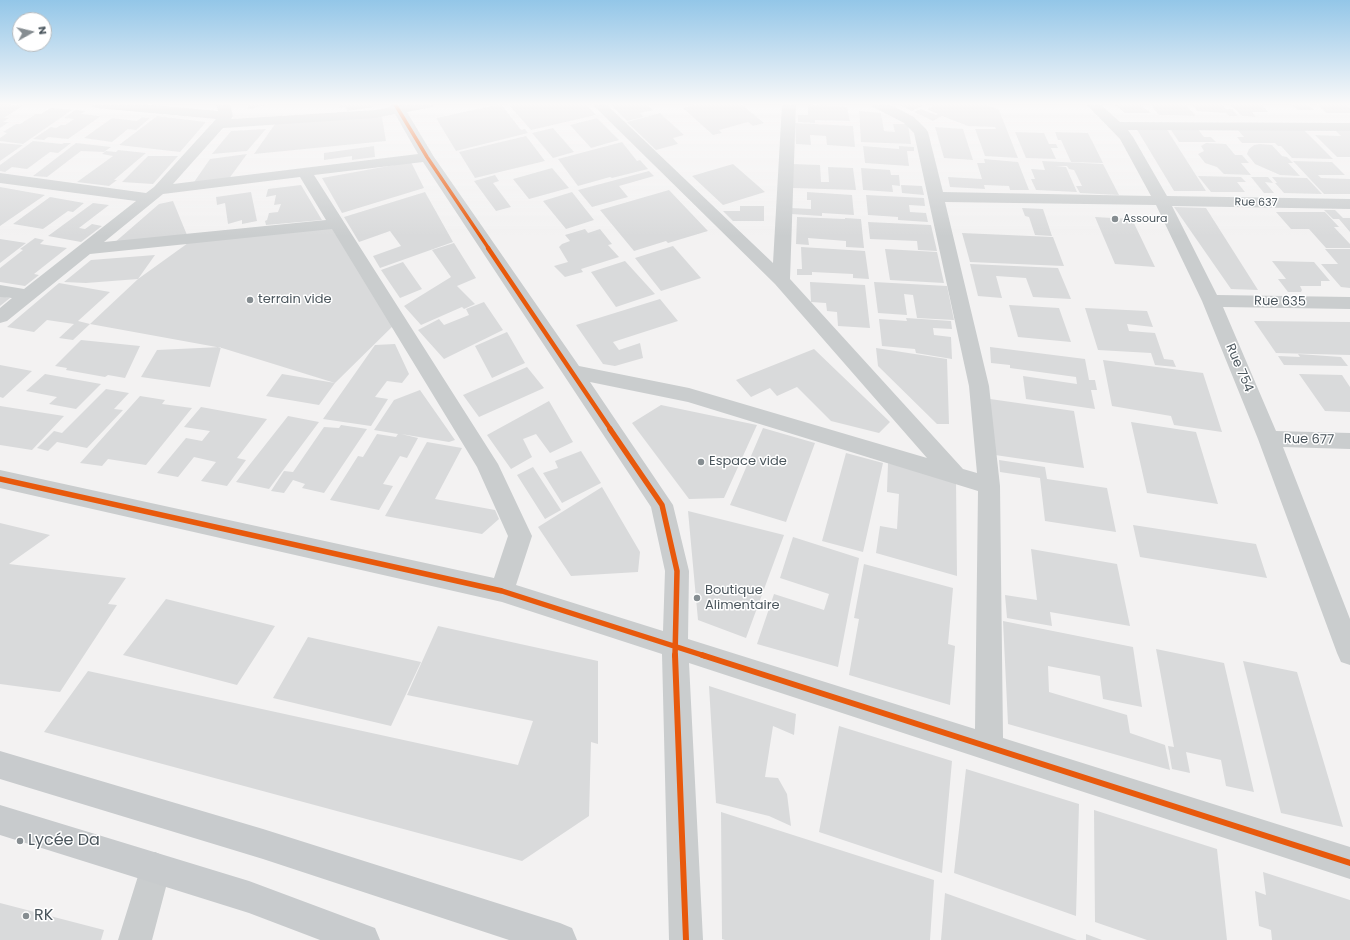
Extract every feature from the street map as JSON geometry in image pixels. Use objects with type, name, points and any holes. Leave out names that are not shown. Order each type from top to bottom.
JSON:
[{"type":"main road","points":[[0,765],[263,844],[560,940]]},
{"type":"main road","points":[[0,820],[249,897],[364,940]]},
{"type":"street","points":[[0,317],[155,194],[195,148]]},
{"type":"street","points":[[421,148],[662,505],[677,571],[675,646],[686,940]]},
{"type":"street","points":[[644,148],[781,280],[955,475]]},
{"type":"street","points":[[781,280],[787,148]]},
{"type":"street","points":[[925,148],[979,386],[989,486],[989,747]]},
{"type":"street","name":"Rue 754","points":[[1132,148],[1162,201],[1210,301],[1269,438],[1350,653]]},
{"type":"street","points":[[0,178],[155,194],[304,172],[427,157]]},
{"type":"street","points":[[304,172],[488,464],[520,536],[502,591]]},
{"type":"street","name":"Rue 637","points":[[936,197],[1350,204]]},
{"type":"street","points":[[85,250],[337,224]]},
{"type":"street","points":[[0,291],[26,295]]},
{"type":"street","name":"Rue 635","points":[[1210,301],[1350,303]]},
{"type":"street","points":[[572,372],[689,395],[989,486]]},
{"type":"street","name":"Rue 677","points":[[1269,438],[1350,441]]},
{"type":"street","points":[[0,479],[502,591],[1350,863]]},
{"type":"street","points":[[135,940],[155,868]]},
{"type":"building","points":[[0,148],[19,148],[0,161]]},
{"type":"building","points":[[24,148],[65,148],[58,153],[50,152],[27,169],[12,167],[5,172],[0,171],[0,165]]},
{"type":"building","points":[[70,148],[110,148],[104,152],[81,151],[47,177],[33,176]]},
{"type":"building","points":[[144,148],[184,148],[180,152]]},
{"type":"building","points":[[217,148],[250,148],[247,151],[212,154]]},
{"type":"building","points":[[258,148],[316,148],[254,154]]},
{"type":"building","points":[[361,148],[374,148],[375,157],[352,160],[352,156],[324,160],[324,153]]},
{"type":"building","points":[[454,148],[469,148],[456,151]]},
{"type":"building","points":[[476,148],[535,148],[545,161],[475,178],[459,152]]},
{"type":"building","points":[[544,148],[570,148],[574,152],[553,158]]},
{"type":"building","points":[[600,148],[627,148],[637,161],[640,160],[648,169],[578,186],[558,159]]},
{"type":"building","points":[[654,148],[664,148],[656,150]]},
{"type":"building","points":[[863,148],[914,148],[914,151],[907,151],[909,166],[865,163]]},
{"type":"building","points":[[941,148],[969,148],[973,160],[944,158]]},
{"type":"building","points":[[982,148],[1014,148],[1018,158],[985,156]]},
{"type":"building","points":[[1022,148],[1058,148],[1051,148],[1056,159],[1026,158]]},
{"type":"building","points":[[1065,148],[1095,148],[1103,163],[1071,162]]},
{"type":"building","points":[[1148,148],[1179,148],[1206,191],[1174,191]]},
{"type":"building","points":[[1202,148],[1229,148],[1235,155],[1242,155],[1249,163],[1241,163],[1251,175],[1224,174],[1217,167],[1205,163],[1198,154],[1204,151]]},
{"type":"building","points":[[1275,148],[1282,156],[1287,157],[1293,163],[1288,163],[1300,176],[1280,175],[1255,164],[1247,154],[1249,149]]},
{"type":"building","points":[[1283,148],[1322,148],[1333,159],[1292,158]]},
{"type":"building","points":[[1328,148],[1350,148],[1350,157],[1337,157]]},
{"type":"building","points":[[118,150],[146,153],[109,186],[77,182],[113,156],[102,154],[106,151],[116,152]]},
{"type":"building","points":[[247,154],[228,180],[192,185],[210,159]]},
{"type":"building","points":[[148,156],[178,156],[153,184],[122,182]]},
{"type":"building","points":[[984,159],[1018,162],[1029,190],[1010,190],[1009,186],[984,185],[985,189],[950,187],[948,177],[982,179],[977,163],[985,163]]},
{"type":"building","points":[[1042,161],[1103,164],[1119,195],[1080,193],[1076,186],[1082,186],[1074,170],[1069,169],[1067,166],[1056,166],[1066,167],[1077,192],[1036,190],[1031,179],[1035,179],[1031,169],[1045,170]]},
{"type":"building","points":[[1293,161],[1332,162],[1345,175],[1318,175],[1321,178],[1350,179],[1350,194],[1324,194]]},
{"type":"building","points":[[411,162],[424,188],[342,213],[322,178]]},
{"type":"building","points":[[733,164],[765,192],[723,205],[692,176]]},
{"type":"building","points":[[792,164],[820,165],[821,182],[829,182],[828,167],[853,168],[856,190],[792,188]]},
{"type":"building","points":[[552,168],[569,188],[529,199],[513,179]]},
{"type":"building","points":[[861,168],[890,170],[891,175],[899,175],[900,186],[892,185],[893,192],[863,190]]},
{"type":"building","points":[[649,171],[654,176],[619,186],[628,197],[592,207],[578,190]]},
{"type":"building","points":[[495,175],[499,181],[493,183],[511,207],[496,211],[474,181]]},
{"type":"building","points":[[1198,176],[1241,177],[1246,182],[1237,182],[1245,192],[1211,192]]},
{"type":"building","points":[[1251,177],[1268,177],[1273,183],[1265,182],[1274,193],[1264,193]]},
{"type":"building","points":[[1272,177],[1307,178],[1322,194],[1284,193]]},
{"type":"building","points":[[301,185],[322,220],[266,225],[265,221],[267,220],[269,213],[278,212],[281,204],[274,205],[276,195],[266,197],[268,189]]},
{"type":"building","points":[[901,185],[922,186],[924,195],[902,193]]},
{"type":"building","points":[[0,187],[45,195],[0,226]]},
{"type":"building","points":[[669,190],[708,231],[668,243],[666,241],[634,251],[600,210]]},
{"type":"building","points":[[251,192],[257,221],[242,224],[242,220],[228,224],[225,203],[217,205],[216,197]]},
{"type":"building","points":[[425,192],[453,242],[380,268],[373,256],[401,246],[390,231],[359,242],[344,217]]},
{"type":"building","points":[[572,192],[594,220],[566,229],[543,201]]},
{"type":"building","points":[[807,192],[852,195],[854,215],[822,213],[822,216],[791,214],[791,208],[811,209],[811,200],[807,200]]},
{"type":"building","points":[[866,195],[924,198],[925,206],[909,205],[910,212],[926,213],[928,222],[898,220],[898,217],[868,215]]},
{"type":"building","points":[[50,197],[84,203],[73,212],[68,211],[43,229],[13,224]]},
{"type":"building","points":[[173,201],[187,235],[114,243],[159,204]]},
{"type":"building","points":[[93,203],[109,205],[79,228],[85,229],[92,224],[102,226],[81,242],[48,236]]},
{"type":"building","points":[[740,206],[764,206],[764,221],[733,221],[723,211],[740,211]]},
{"type":"building","points":[[1174,207],[1206,208],[1258,290],[1231,289]]},
{"type":"building","points":[[1022,208],[1043,209],[1052,236],[1035,235],[1029,217],[1025,216]]},
{"type":"building","points":[[1324,210],[1335,210],[1343,218],[1350,218],[1350,232],[1339,219],[1333,219]]},
{"type":"building","points":[[1276,212],[1325,212],[1339,227],[1334,227],[1350,244],[1350,248],[1326,248],[1309,229],[1291,229]]},
{"type":"building","points":[[797,217],[861,219],[864,248],[846,247],[846,241],[808,238],[809,245],[796,244]]},
{"type":"building","points":[[1095,217],[1132,219],[1155,267],[1115,264]]},
{"type":"building","points":[[868,222],[931,225],[937,251],[918,250],[917,241],[870,239]]},
{"type":"building","name":"terrain vide","points":[[337,224],[398,321],[335,383],[222,348],[90,324],[138,279],[195,238]]},
{"type":"building","points":[[585,229],[588,233],[600,229],[612,244],[608,245],[619,257],[581,269],[583,272],[565,277],[554,266],[568,262],[559,247],[570,241],[565,235]]},
{"type":"building","points":[[962,233],[1053,237],[1064,266],[970,262]]},
{"type":"building","points":[[35,238],[44,240],[40,244],[67,248],[34,274],[39,275],[25,286],[0,282],[0,268],[23,250],[20,249]]},
{"type":"building","points":[[0,239],[26,243],[0,263]]},
{"type":"building","points":[[454,243],[476,278],[457,286],[475,304],[464,309],[462,307],[421,325],[404,306],[451,277],[432,250]]},
{"type":"building","points":[[673,246],[701,278],[661,291],[635,258]]},
{"type":"building","points":[[801,247],[865,251],[869,279],[853,278],[853,274],[812,272],[812,275],[797,275],[797,269],[802,269]]},
{"type":"building","points":[[885,249],[937,252],[944,283],[890,280]]},
{"type":"building","points":[[1325,249],[1350,249],[1350,288],[1341,287],[1321,264],[1338,264]]},
{"type":"building","points":[[155,255],[138,279],[86,283],[64,282],[91,260]]},
{"type":"building","points":[[625,261],[655,294],[616,307],[591,272]]},
{"type":"building","points":[[1272,261],[1314,262],[1330,281],[1321,281],[1321,286],[1300,286],[1302,290],[1301,292],[1288,292],[1278,279],[1286,279]]},
{"type":"building","points":[[403,262],[422,289],[400,298],[381,270]]},
{"type":"building","points":[[970,264],[1058,268],[1071,299],[1033,297],[1026,278],[996,276],[1002,298],[978,296]]},
{"type":"building","points":[[810,282],[865,285],[870,328],[838,326],[837,312],[827,311],[826,303],[811,302]]},
{"type":"building","points":[[874,282],[947,286],[954,320],[917,318],[913,295],[904,294],[907,315],[878,313]]},
{"type":"building","points":[[59,283],[110,292],[78,321],[90,324],[73,340],[59,338],[74,324],[47,320],[34,332],[7,327]]},
{"type":"building","points":[[0,296],[10,298],[0,306]]},
{"type":"building","points":[[660,299],[678,321],[613,342],[619,350],[640,343],[643,358],[615,366],[603,364],[576,325]]},
{"type":"building","points":[[484,302],[503,330],[444,359],[418,330],[439,319],[444,325],[469,315],[466,309]]},
{"type":"building","points":[[1009,305],[1059,308],[1071,342],[1018,337]]},
{"type":"building","points":[[1085,308],[1147,311],[1153,327],[1127,324],[1129,331],[1155,333],[1164,359],[1173,360],[1176,367],[1155,365],[1151,353],[1098,350]]},
{"type":"building","points":[[906,318],[951,321],[952,329],[933,328],[934,335],[951,337],[952,359],[916,353],[915,349],[882,346],[879,319],[907,321]]},
{"type":"building","points":[[1254,321],[1350,322],[1350,355],[1276,353]]},
{"type":"building","points":[[507,332],[525,363],[492,378],[475,346]]},
{"type":"building","points":[[81,340],[140,346],[125,378],[108,375],[105,377],[66,370],[67,368],[55,366]]},
{"type":"building","points":[[395,344],[409,374],[402,383],[387,381],[375,397],[388,399],[371,426],[323,419],[375,345]]},
{"type":"building","points":[[221,347],[210,387],[141,377],[157,350]]},
{"type":"building","points":[[990,347],[1085,359],[1089,380],[1095,380],[1097,390],[1091,390],[1095,409],[1026,399],[1023,376],[1077,384],[1076,377],[1010,368],[1010,365],[991,363]]},
{"type":"building","points":[[876,348],[947,359],[949,424],[937,424],[878,366]]},
{"type":"building","points":[[814,349],[890,422],[879,433],[831,421],[797,387],[777,396],[770,388],[751,397],[736,380]]},
{"type":"building","points":[[1298,354],[1341,357],[1348,366],[1284,365],[1278,356],[1300,357]]},
{"type":"building","points":[[1103,360],[1203,373],[1222,432],[1174,425],[1171,416],[1112,406]]},
{"type":"building","points":[[0,365],[32,371],[3,398],[0,397]]},
{"type":"building","points":[[527,367],[544,388],[479,417],[463,395]]},
{"type":"building","points":[[45,374],[101,384],[76,409],[49,404],[57,397],[26,391]]},
{"type":"building","points":[[282,374],[335,383],[319,405],[266,396]]},
{"type":"building","points":[[1299,374],[1342,375],[1350,387],[1350,412],[1325,411]]},
{"type":"building","points":[[106,389],[129,393],[114,409],[123,410],[87,448],[57,442],[48,451],[37,448],[54,431],[62,433]]},
{"type":"building","points":[[420,390],[455,440],[449,442],[401,434],[418,438],[407,458],[400,456],[383,484],[393,486],[379,510],[330,500],[358,456],[363,457],[377,434],[396,437],[398,434],[374,430],[394,400]]},
{"type":"building","points":[[140,396],[165,400],[162,404],[192,408],[146,465],[108,459],[102,466],[80,463]]},
{"type":"building","points":[[990,399],[1074,411],[1084,468],[995,455]]},
{"type":"building","points":[[549,401],[573,442],[550,453],[536,434],[523,439],[532,457],[511,469],[487,435]]},
{"type":"building","name":"Espace vide","points":[[661,405],[757,425],[724,498],[689,499],[632,423]]},
{"type":"building","points":[[0,406],[64,416],[32,450],[0,445]]},
{"type":"building","points":[[201,407],[267,419],[237,458],[246,460],[227,486],[201,481],[216,462],[194,457],[178,477],[157,473],[186,438],[202,441],[210,431],[184,427]]},
{"type":"building","points":[[288,416],[319,422],[269,489],[236,482]]},
{"type":"building","points":[[1131,422],[1196,432],[1218,504],[1147,493]]},
{"type":"building","points":[[341,425],[367,429],[324,493],[302,488],[305,484],[293,480],[284,493],[271,491],[284,471],[293,472],[324,427],[339,428]]},
{"type":"building","points":[[763,428],[815,443],[786,522],[730,505]]},
{"type":"building","points":[[427,442],[462,448],[435,499],[495,510],[499,519],[482,534],[385,516]]},
{"type":"building","points":[[581,451],[601,483],[562,503],[543,473],[558,468],[555,461]]},
{"type":"building","points":[[846,453],[883,463],[863,552],[822,541]]},
{"type":"building","points":[[999,460],[1045,467],[1047,479],[1107,488],[1116,532],[1045,521],[1040,478],[1000,472]]},
{"type":"building","points":[[888,463],[956,480],[957,576],[876,553],[880,526],[897,529],[899,494],[887,492]]},
{"type":"building","points":[[533,467],[561,510],[545,519],[517,475]]},
{"type":"building","points":[[602,487],[640,552],[638,572],[571,576],[538,527]]},
{"type":"building","points":[[688,511],[784,535],[746,638],[698,620]]},
{"type":"building","points":[[0,523],[50,535],[9,564],[126,578],[108,604],[117,605],[60,692],[0,684]]},
{"type":"building","points":[[1133,525],[1256,544],[1267,578],[1140,557]]},
{"type":"building","points":[[793,537],[859,558],[838,667],[757,644],[774,594],[824,610],[829,594],[780,578]]},
{"type":"building","points":[[1031,549],[1117,564],[1130,626],[1050,612],[1052,626],[1007,618],[1005,595],[1037,600]]},
{"type":"building","points":[[864,564],[953,588],[948,644],[955,646],[950,705],[849,675],[859,619],[854,618]]},
{"type":"building","points":[[166,599],[275,626],[237,685],[123,655]]},
{"type":"building","points":[[1003,621],[1133,647],[1142,707],[1103,699],[1100,676],[1048,666],[1049,692],[1127,715],[1130,733],[1165,745],[1170,770],[1008,724]]},
{"type":"building","points":[[438,626],[598,661],[598,744],[591,742],[589,816],[522,861],[44,732],[88,671],[518,765],[533,721],[407,695]]},
{"type":"building","points":[[308,637],[421,662],[391,726],[273,698]]},
{"type":"building","points":[[1156,649],[1224,663],[1254,792],[1226,786],[1221,760],[1186,752],[1190,773],[1172,769],[1168,746],[1174,747]]},
{"type":"building","points":[[1243,661],[1297,672],[1343,827],[1281,813]]},
{"type":"building","points":[[709,686],[796,714],[794,735],[773,726],[765,777],[778,778],[787,794],[791,826],[769,816],[716,803]]},
{"type":"building","points":[[839,726],[952,761],[942,873],[819,832]]},
{"type":"building","points":[[966,769],[1079,804],[1076,916],[954,873]]},
{"type":"building","points":[[1094,810],[1217,849],[1227,940],[1147,940],[1095,922]]},
{"type":"building","points":[[721,812],[934,880],[930,940],[722,939]]},
{"type":"building","points":[[1263,872],[1350,900],[1350,940],[1272,940],[1271,930],[1259,926],[1255,891],[1266,895]]},
{"type":"building","points":[[945,893],[1077,940],[941,940]]},
{"type":"building","name":"RK","points":[[0,903],[104,930],[101,940],[0,940]]},
{"type":"building","points":[[1086,934],[1102,940],[1086,940]]},
{"type":"cycle path","points":[[421,148],[662,505],[677,571],[675,646],[686,940]]},
{"type":"cycle path","points":[[0,479],[502,591],[1350,863]]},
{"type":"place","name":"Assoura","points":[[1115,219]]},
{"type":"place","name":"terrain vide","points":[[250,300]]},
{"type":"place","name":"Espace vide","points":[[701,462]]},
{"type":"place","name":"Boutique Alimentaire","points":[[697,598]]},
{"type":"place","name":"Lycée Da","points":[[20,841]]},
{"type":"place","name":"RK","points":[[26,916]]}]
